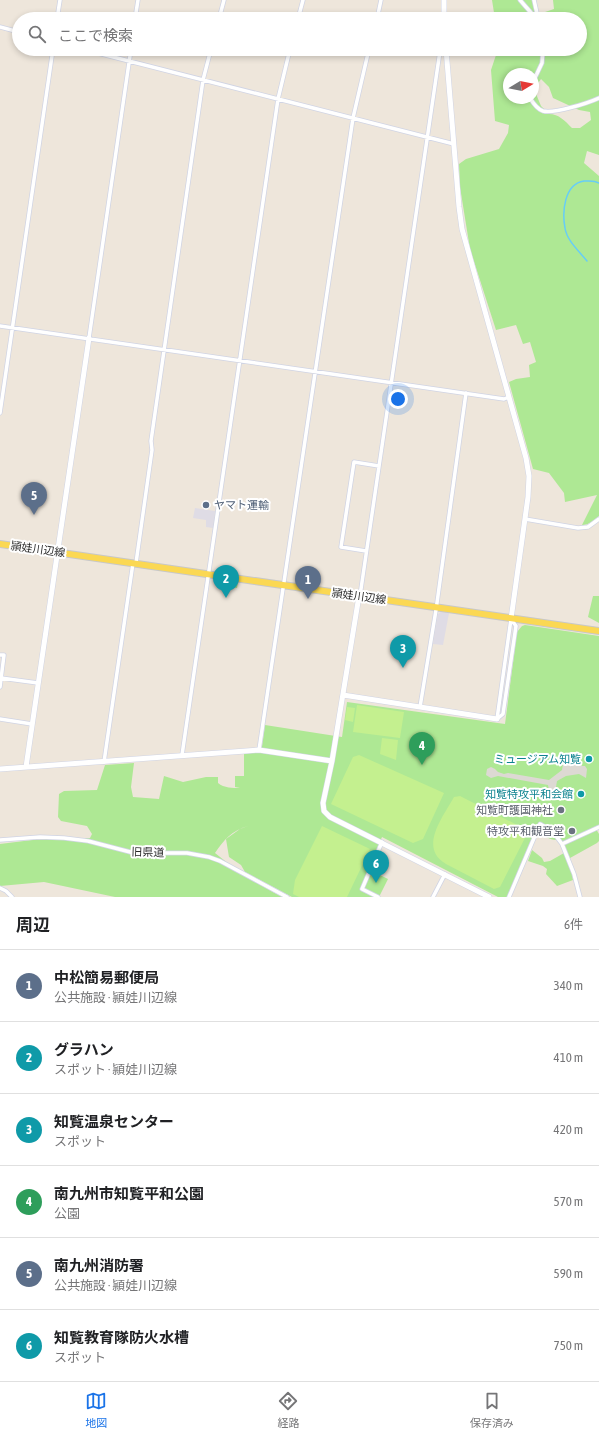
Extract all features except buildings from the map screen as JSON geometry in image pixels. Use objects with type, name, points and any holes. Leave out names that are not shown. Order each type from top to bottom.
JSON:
[{"type":"main road","name":"頴娃川辺線","points":[[0,544],[284,584],[599,632]]},
{"type":"street","points":[[58,12],[60,0]]},
{"type":"street","points":[[136,12],[138,0]]},
{"type":"street","points":[[221,12],[224,0]]},
{"type":"street","points":[[299,12],[302,0]]},
{"type":"street","points":[[378,12],[381,0]]},
{"type":"street","points":[[444,0],[444,12]]},
{"type":"street","points":[[520,0],[530,12]]},
{"type":"street","points":[[534,0],[537,12]]},
{"type":"street","points":[[0,27],[12,30]]},
{"type":"street","points":[[0,413],[52,56]]},
{"type":"street","points":[[109,56],[454,144]]},
{"type":"street","points":[[26,767],[130,56]]},
{"type":"street","points":[[104,762],[152,450],[151,442],[154,418],[203,80],[209,56]]},
{"type":"street","points":[[182,756],[278,98],[288,56]]},
{"type":"street","points":[[259,750],[353,118],[368,56]]},
{"type":"street","points":[[439,56],[361,589],[332,761],[323,803],[324,811],[330,817],[489,897]]},
{"type":"street","points":[[343,695],[497,718],[503,714],[516,626],[511,619],[526,519],[529,489],[528,467],[510,397],[462,229],[446,56]]},
{"type":"street","points":[[539,69],[542,63],[542,56]]},
{"type":"street","points":[[534,104],[538,108],[546,111],[574,106],[599,98]]},
{"type":"street","points":[[0,326],[504,399],[510,397]]},
{"type":"street","points":[[420,707],[437,607],[466,393]]},
{"type":"street","points":[[366,551],[341,547],[354,462],[379,466]]},
{"type":"street","points":[[526,519],[578,528],[588,526],[599,519]]},
{"type":"street","points":[[0,655],[4,656],[0,687]]},
{"type":"street","points":[[1,678],[38,682]]},
{"type":"street","points":[[0,719],[32,724]]},
{"type":"street","points":[[0,769],[259,750],[332,761]]},
{"type":"street","points":[[509,897],[540,824],[553,832],[562,844],[574,874],[580,897]]},
{"type":"street","points":[[562,844],[599,827]]},
{"type":"street","name":"旧県道","points":[[0,840],[40,837],[64,838],[134,853],[187,853],[209,856],[287,897]]},
{"type":"street","points":[[378,897],[362,889],[382,842]]},
{"type":"street","points":[[433,897],[445,874]]},
{"type":"street","points":[[0,888],[12,897]]},
{"type":"shaded area","points":[[195,508],[215,511],[213,528],[206,527],[206,520],[193,518]]},
{"type":"shaded area","points":[[442,611],[449,613],[443,645],[433,644],[438,614]]},
{"type":"shaded area","points":[[568,753],[577,754],[582,766],[585,766],[587,769],[586,778],[579,774],[566,776],[557,781],[556,795],[549,790],[548,785],[498,776],[491,778],[486,775],[487,769],[491,767],[504,774],[508,773],[549,780],[562,770],[563,764],[567,764]]},
{"type":"green space","points":[[492,0],[532,0],[535,12],[494,12]]},
{"type":"green space","points":[[553,0],[599,0],[599,155],[587,151],[584,163],[599,176],[599,516],[593,521],[582,525],[597,495],[565,502],[564,493],[549,473],[533,469],[509,382],[516,379],[530,377],[529,365],[536,362],[530,342],[523,344],[516,325],[496,330],[470,249],[460,187],[459,164],[466,159],[499,149],[508,133],[509,125],[495,121],[491,70],[496,56],[587,56],[587,12],[545,12],[554,9]]},
{"type":"green space","points":[[216,579],[238,582],[237,588],[217,585]]},
{"type":"green space","points":[[593,596],[599,596],[599,623],[588,617]]},
{"type":"green space","points":[[525,625],[599,636],[599,826],[561,842],[559,839],[552,840],[548,838],[541,834],[540,830],[537,829],[507,897],[498,897],[382,837],[368,869],[388,879],[379,897],[292,897],[245,872],[241,865],[229,857],[226,839],[240,829],[228,836],[215,853],[244,876],[282,897],[115,897],[44,882],[0,886],[0,844],[32,840],[90,838],[92,834],[87,826],[61,821],[58,817],[59,794],[64,791],[97,790],[105,765],[134,763],[131,787],[133,797],[159,799],[164,776],[183,782],[206,777],[218,777],[218,783],[220,785],[240,788],[235,787],[235,776],[244,776],[244,753],[261,753],[265,725],[342,737],[347,702],[505,724],[517,632],[522,626]]},
{"type":"green space","points":[[357,705],[404,712],[400,738],[353,732]]},
{"type":"green space","points":[[347,707],[355,708],[353,722],[345,720]]},
{"type":"green space","points":[[382,738],[398,740],[396,760],[380,754]]},
{"type":"green space","points":[[359,755],[444,793],[423,839],[413,843],[331,804],[353,757]]},
{"type":"green space","points":[[460,796],[525,829],[527,834],[500,887],[494,889],[446,864],[438,857],[434,850],[433,841],[439,823],[454,797]]},
{"type":"green space","points":[[322,826],[370,849],[347,897],[299,897],[293,894],[295,880]]},
{"type":"green space","points":[[596,829],[599,834],[599,841],[570,858],[564,845]]},
{"type":"green space","points":[[532,850],[542,858],[544,862],[550,861],[564,853],[572,873],[573,880],[557,886],[546,874],[547,869],[543,866],[528,861]]},
{"type":"waterway","points":[[587,261],[574,246],[566,233],[564,207],[568,193],[577,183],[584,181],[595,181],[599,183]]},
{"type":"place","name":"ヤマト運輸","points":[[206,505]]},
{"type":"place","name":"南九州消防署","points":[[34,515]]},
{"type":"place","name":"グラハン","points":[[226,598]]},
{"type":"place","name":"中松簡易郵便局","points":[[308,599]]},
{"type":"place","name":"知覧温泉センター","points":[[403,668]]},
{"type":"place","name":"ミュージアム知覧","points":[[589,759]]},
{"type":"place","name":"南九州市知覧平和公園","points":[[422,765]]},
{"type":"place","name":"知覧特攻平和会館","points":[[581,794]]},
{"type":"place","name":"知覧町護国神社","points":[[561,810]]},
{"type":"place","name":"特攻平和観音堂","points":[[572,831]]},
{"type":"place","name":"知覧教育隊防火水槽","points":[[376,883]]}]
